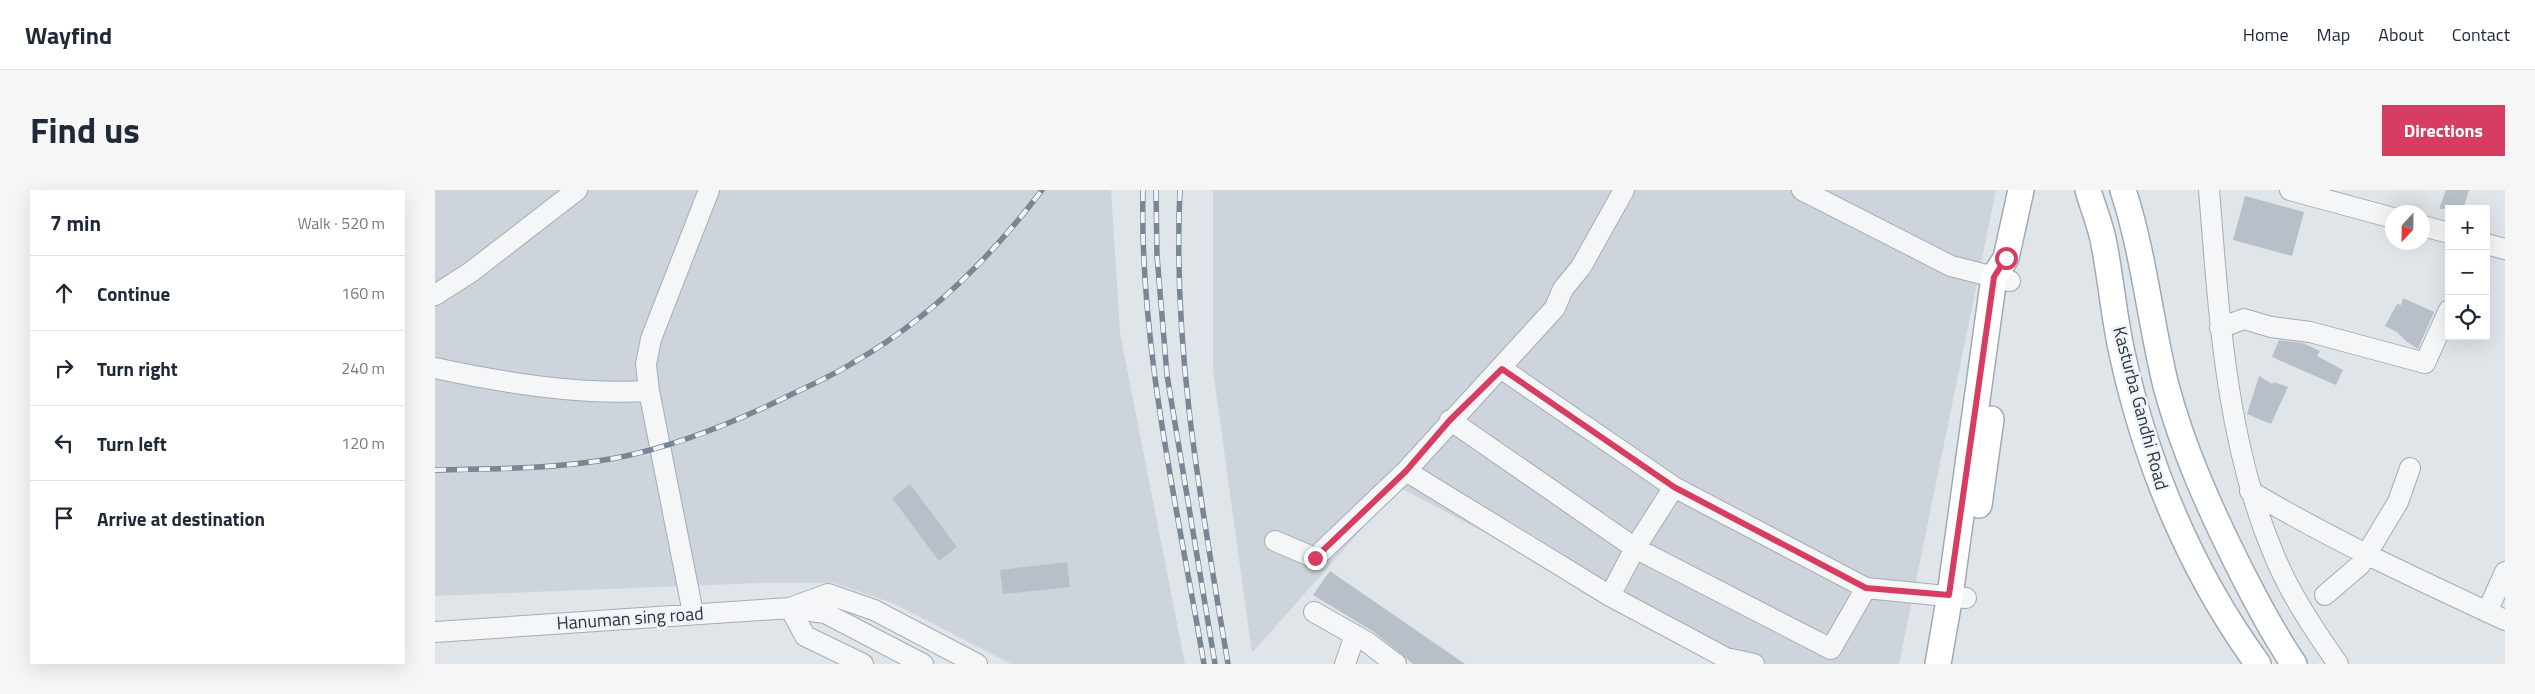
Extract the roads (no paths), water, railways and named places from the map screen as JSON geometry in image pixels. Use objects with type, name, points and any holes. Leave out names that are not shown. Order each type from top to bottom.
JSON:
[{"type":"main road","points":[[1955,664],[1958,597],[2003,272],[2021,190]]},
{"type":"main road","name":"Kasturba Gandhi Road","points":[[2088,190],[2104,242],[2122,353],[2146,440],[2165,496],[2199,566],[2236,634],[2258,664]]},
{"type":"main road","name":"Kasturba Gandhi Road","points":[[2130,197],[2166,385],[2181,437],[2206,502],[2261,610],[2294,664]]},
{"type":"main road","points":[[1938,664],[1958,597]]},
{"type":"street","points":[[435,295],[471,272],[577,190]]},
{"type":"street","points":[[693,613],[649,390],[646,364],[651,339],[709,190]]},
{"type":"street","points":[[1275,541],[1315,558],[1406,471],[1450,420],[1502,369],[1555,308],[1563,289],[1581,267],[1624,190]]},
{"type":"street","points":[[1802,190],[1951,266],[2003,272]]},
{"type":"street","points":[[2209,190],[2220,328],[2232,409],[2250,491],[2272,551],[2305,616],[2338,664]]},
{"type":"street","points":[[2290,190],[2385,216]]},
{"type":"street","points":[[2430,228],[2445,232]]},
{"type":"street","points":[[2490,245],[2505,249]]},
{"type":"street","points":[[2220,328],[2244,319],[2271,327],[2310,332],[2425,363],[2445,319]]},
{"type":"street","points":[[435,368],[534,386],[597,391],[649,390]]},
{"type":"street","points":[[1502,369],[1674,487],[1866,588],[1958,597]]},
{"type":"street","points":[[1450,420],[1635,548],[1831,649],[1866,588]]},
{"type":"street","points":[[2325,595],[2360,565],[2398,502],[2410,468]]},
{"type":"street","points":[[1406,471],[1610,596],[1727,658],[1754,664]]},
{"type":"street","points":[[1610,596],[1635,548],[1674,487]]},
{"type":"street","points":[[2250,491],[2367,554],[2496,616],[2505,572]]},
{"type":"street","points":[[863,664],[805,636],[791,608],[828,594],[874,610],[977,664]]},
{"type":"street","name":"Hanuman sing road","points":[[435,632],[693,613],[791,608],[825,613],[923,664]]},
{"type":"street","points":[[1314,612],[1355,635],[1396,664]]},
{"type":"street","points":[[1345,664],[1355,635]]},
{"type":"railway","points":[[435,470],[503,469],[593,462],[616,458],[679,441],[760,409],[842,369],[879,347],[931,309],[1000,241],[1042,190]]},
{"type":"railway","points":[[1143,190],[1143,249],[1154,368],[1172,488],[1204,664]]},
{"type":"railway","points":[[1156,190],[1157,256],[1167,375],[1215,664]]},
{"type":"railway","points":[[1180,190],[1180,310],[1185,369],[1199,488],[1228,664]]}]
